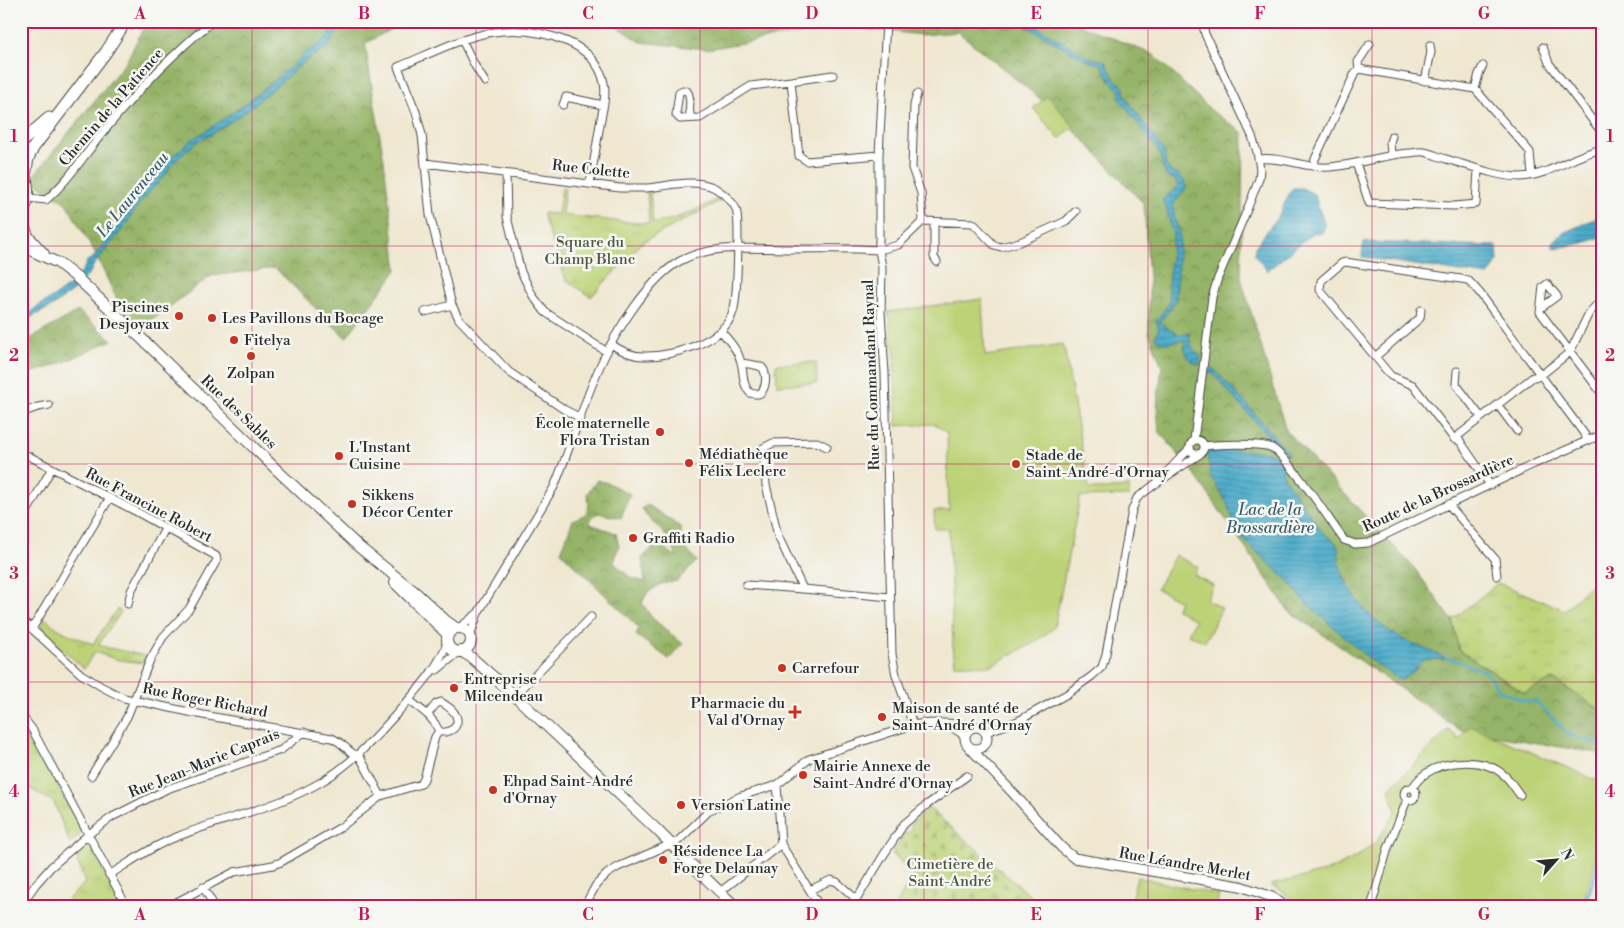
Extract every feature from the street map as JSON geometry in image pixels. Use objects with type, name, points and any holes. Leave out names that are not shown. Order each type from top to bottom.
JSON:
[{"type":"main road","points":[[21,217],[28,198],[28,187],[23,172],[33,148],[106,52],[126,21]]},
{"type":"main road","points":[[21,142],[76,90]]},
{"type":"main road","name":"Rue des Sables","points":[[21,217],[28,236],[46,257]]},
{"type":"main road","name":"Rue des Sables","points":[[21,244],[68,270],[279,472],[376,561],[416,593],[445,620],[452,633]]},
{"type":"main road","points":[[515,696],[498,675],[476,653],[466,630],[452,633],[452,649],[472,658],[515,696],[736,907]]},
{"type":"main road","points":[[460,651],[467,648],[470,639]]},
{"type":"street","name":"Chemin de la Patience","points":[[28,198],[46,200],[59,188],[106,129],[152,77],[190,40],[213,21]]},
{"type":"street","name":"Rue du Commandant Raynal","points":[[886,21],[879,155],[879,250],[882,267],[881,313],[892,654],[896,674],[912,725]]},
{"type":"street","points":[[1154,485],[1190,448],[1194,440],[1212,297],[1259,178],[1259,159],[1252,136],[1205,34],[1202,21]]},
{"type":"street","points":[[581,418],[565,410],[509,372],[459,319],[452,305],[430,215],[422,135],[416,112],[398,67],[462,40],[491,32],[515,29],[554,36],[581,48],[592,58],[600,70],[605,85],[590,184]]},
{"type":"street","points":[[462,40],[474,66],[485,82]]},
{"type":"street","points":[[1359,69],[1358,62],[1370,44]]},
{"type":"street","points":[[1425,81],[1431,52],[1430,45]]},
{"type":"street","points":[[1543,47],[1548,63],[1603,134]]},
{"type":"street","points":[[1475,89],[1483,66]]},
{"type":"street","points":[[1314,166],[1315,159],[1355,73],[1359,69]]},
{"type":"street","points":[[1359,69],[1475,89],[1530,152],[1532,175]]},
{"type":"street","points":[[691,118],[700,118],[751,86],[833,75]]},
{"type":"street","points":[[791,82],[799,156],[807,161],[879,155]]},
{"type":"street","points":[[917,94],[914,105],[912,168],[921,193],[923,221]]},
{"type":"street","points":[[563,105],[566,97],[603,105]]},
{"type":"street","points":[[1391,154],[1390,142],[1392,136]]},
{"type":"street","points":[[1259,159],[1275,158],[1305,166],[1329,167],[1356,163],[1391,154],[1424,152],[1478,169],[1513,176],[1532,175],[1559,166],[1590,151],[1603,149]]},
{"type":"street","name":"Rue Colette","points":[[425,163],[620,188],[647,188],[688,183],[714,188],[726,196],[736,210],[737,248],[734,306],[729,322],[721,331]]},
{"type":"street","points":[[1356,163],[1369,203],[1454,206],[1476,204],[1478,169]]},
{"type":"street","points":[[506,174],[507,217],[521,272],[533,296],[545,312],[607,352]]},
{"type":"street","points":[[470,639],[478,613],[554,487],[599,367],[618,331],[658,278],[678,262],[713,250],[737,248],[879,250],[898,245],[923,221],[973,223],[994,244],[1001,247],[1020,242],[1066,221],[1076,212]]},
{"type":"street","points":[[934,222],[934,257],[937,262]]},
{"type":"street","points":[[1490,485],[1460,440],[1454,439],[1413,384],[1391,376],[1320,290],[1321,281],[1345,262],[1468,280],[1585,435],[1587,441]]},
{"type":"street","points":[[1454,439],[1497,404],[1533,378],[1540,376],[1570,352],[1589,313],[1603,298]]},
{"type":"street","points":[[424,312],[452,305]]},
{"type":"street","points":[[1541,308],[1540,312],[1603,395]]},
{"type":"street","points":[[1375,357],[1420,318],[1421,310]]},
{"type":"street","points":[[611,344],[629,354],[646,356],[695,346],[721,331],[737,351],[745,388],[750,393],[758,394],[763,390],[765,384],[764,369],[741,363]]},
{"type":"street","points":[[1457,371],[1456,384],[1481,417]]},
{"type":"street","points":[[1497,404],[1517,431]]},
{"type":"street","points":[[21,413],[49,405]]},
{"type":"street","name":"Route de la Brossardière","points":[[1205,446],[1272,448],[1286,460],[1344,540],[1355,544],[1368,543],[1448,504],[1603,434]]},
{"type":"street","points":[[986,732],[1032,714],[1084,682],[1102,667],[1132,510],[1137,498],[1204,451],[1205,446],[1201,440],[1194,440]]},
{"type":"street","points":[[803,589],[778,536],[766,485],[763,448],[773,443],[817,442],[826,447]]},
{"type":"street","points":[[1190,448],[1193,453],[1200,454]]},
{"type":"street","name":"Rue Francine Robert","points":[[21,452],[137,512],[216,556],[217,560],[189,609],[163,637],[146,666],[134,700]]},
{"type":"street","points":[[21,522],[52,468]]},
{"type":"street","points":[[32,629],[109,499]]},
{"type":"street","points":[[1448,504],[1495,559],[1497,576]]},
{"type":"street","points":[[128,604],[130,591],[166,529]]},
{"type":"street","points":[[746,585],[890,597]]},
{"type":"street","points":[[109,874],[151,849],[179,836],[292,797],[322,782],[357,755],[381,732],[430,675],[452,633],[478,613]]},
{"type":"street","points":[[515,696],[591,617]]},
{"type":"street","name":"Rue Roger Richard","points":[[21,619],[81,674],[124,698],[203,715],[332,738],[360,758],[381,796]]},
{"type":"street","points":[[430,675],[460,651]]},
{"type":"street","points":[[91,776],[127,717],[134,700]]},
{"type":"street","points":[[409,700],[428,714],[443,733],[450,732],[457,721],[456,715],[441,702],[436,704],[428,714]]},
{"type":"street","points":[[21,715],[32,730],[127,907]]},
{"type":"street","points":[[584,907],[596,885],[618,866],[678,841],[710,810],[741,796],[776,785],[809,759],[912,725],[923,723],[964,724],[980,727],[986,732],[988,738],[986,744],[987,757],[991,769]]},
{"type":"street","points":[[947,724],[965,736]]},
{"type":"street","points":[[973,727],[965,736],[966,743],[991,769]]},
{"type":"street","points":[[167,907],[234,872],[281,862],[341,827],[381,796],[421,784],[435,737],[440,731]]},
{"type":"street","name":"Rue Jean-Marie Caprais","points":[[21,906],[36,884],[51,867],[112,817],[167,789],[281,750],[304,732]]},
{"type":"street","points":[[970,748],[977,750],[986,744]]},
{"type":"street","points":[[1371,907],[1388,848],[1407,800],[1413,800],[1416,797],[1416,793],[1412,788],[1418,780],[1434,769],[1455,763],[1471,762],[1494,769],[1505,776],[1520,795]]},
{"type":"street","name":"Rue Léandre Merlet","points":[[991,769],[1061,848],[1074,858],[1240,886],[1272,897],[1286,907]]},
{"type":"street","points":[[852,907],[904,824],[966,776]]},
{"type":"street","points":[[776,785],[781,844],[820,907]]},
{"type":"street","points":[[720,892],[781,844]]},
{"type":"street","points":[[810,890],[831,880],[837,882],[856,899]]},
{"type":"street","points":[[203,887],[214,907]]},
{"type":"green space","points":[[147,21],[404,21],[365,44],[384,161],[397,270],[346,338],[275,268],[211,276],[141,328],[123,312],[93,249],[66,203],[31,179],[126,62]]},
{"type":"green space","points":[[609,21],[1071,21],[1154,55],[1212,111],[1243,133],[1241,278],[1286,431],[1415,569],[1452,620],[1459,650],[1524,693],[1553,679],[1603,712],[1603,754],[1460,730],[1289,611],[1193,472],[1159,432],[1157,407],[1162,366],[1149,333],[1149,278],[1144,204],[1059,114],[958,32],[921,35],[842,26],[707,49],[641,42]]},
{"type":"green space","points":[[1048,96],[1074,127],[1059,139],[1033,108]]},
{"type":"green space","name":"Square du Champ Blanc","points":[[562,187],[565,188],[562,215],[635,223],[649,223],[647,192],[650,192],[653,223],[687,214],[719,198],[722,200],[641,243],[591,297],[566,280],[542,213],[558,214]]},
{"type":"green space","name":"Stade de Saint-André-d'Ornay","points":[[982,299],[985,356],[1062,344],[1089,489],[1112,489],[1129,486],[1129,496],[1080,497],[1054,628],[1032,644],[990,666],[955,664],[949,529],[935,529],[934,511],[949,510],[947,433],[935,424],[897,426],[894,344],[891,343],[888,312]]},
{"type":"green space","points":[[78,311],[112,340],[60,364],[21,376],[21,344]]},
{"type":"green space","points":[[816,362],[817,383],[777,385],[776,364]]},
{"type":"green space","points":[[597,480],[608,483],[630,494],[621,518],[598,513],[591,518],[590,524],[616,533],[619,547],[614,563],[631,578],[645,582],[642,558],[653,548],[661,546],[677,557],[665,535],[642,508],[648,505],[682,528],[679,541],[697,561],[677,581],[661,584],[647,593],[642,603],[652,618],[683,644],[669,659],[636,635],[639,628],[561,552],[573,520],[586,514],[589,504],[587,494]]},
{"type":"green space","points":[[1175,555],[1198,567],[1194,575],[1213,585],[1206,600],[1222,608],[1205,642],[1188,634],[1195,620],[1176,609],[1180,601],[1157,589]]},
{"type":"green space","points":[[1603,572],[1603,712],[1553,679],[1524,693],[1459,650],[1452,620],[1498,583],[1565,610]]},
{"type":"green space","points":[[117,609],[121,612],[98,645],[146,656],[143,663],[119,660],[94,652],[84,669],[43,631],[41,625],[45,618],[61,631],[93,644]]},
{"type":"green space","points":[[1470,726],[1603,783],[1603,835],[1584,900],[1580,907],[1301,907],[1282,891],[1271,885],[1328,871],[1358,856],[1377,841],[1396,811],[1389,789],[1448,730],[1458,740]]},
{"type":"green space","points":[[29,736],[81,829],[79,836],[70,844],[54,802],[29,788],[21,800],[21,749]]},
{"type":"green space","name":"Cimetière de Saint-André","points":[[929,808],[1043,907],[895,907],[914,873],[892,854],[905,833],[909,833],[912,829],[910,825]]},
{"type":"green space","points":[[82,845],[90,845],[122,907],[61,907],[85,883],[74,852]]},
{"type":"green space","points":[[1137,877],[1219,895],[1216,907],[1129,907]]},
{"type":"water","points":[[1017,21],[1026,21],[1091,58],[1105,61],[1114,78],[1124,88],[1125,96],[1165,153],[1166,165],[1172,173],[1179,174],[1187,187],[1173,205],[1175,221],[1180,231],[1176,301],[1160,322],[1179,335],[1189,333],[1192,346],[1201,356],[1199,365],[1187,356],[1184,340],[1165,343],[1155,337],[1159,328],[1156,321],[1170,302],[1168,287],[1173,233],[1162,200],[1178,187],[1175,179],[1167,177],[1161,155],[1119,98],[1120,91],[1110,81],[1101,64],[1090,62]]},
{"type":"water","points":[[335,24],[337,33],[326,49],[308,59],[245,112],[209,136],[199,140],[172,164],[166,174],[140,203],[91,271],[74,290],[53,306],[31,317],[21,329],[21,319],[75,280],[87,261],[93,258],[168,160],[195,137],[245,104],[304,54],[318,45],[329,35]]},
{"type":"water","points":[[1302,188],[1314,194],[1325,226],[1322,233],[1313,233],[1267,271],[1255,255],[1255,247],[1279,215],[1291,190]]},
{"type":"water","points":[[1603,215],[1603,236],[1579,244],[1553,248],[1553,242],[1563,233]]},
{"type":"water","points":[[1363,242],[1497,246],[1498,261],[1488,276],[1362,257]]},
{"type":"water","points":[[1206,364],[1209,364],[1252,410],[1289,454],[1287,456],[1213,374],[1206,370]]},
{"type":"water","name":"Lac de la Brossardière","points":[[1222,449],[1268,452],[1275,455],[1284,467],[1282,473],[1289,485],[1324,534],[1331,538],[1338,546],[1339,563],[1347,584],[1362,606],[1386,629],[1408,642],[1446,659],[1423,660],[1413,672],[1401,680],[1375,664],[1307,604],[1288,581],[1248,544],[1236,528],[1227,503],[1211,477],[1207,455],[1209,451]]},
{"type":"waterway","points":[[1446,659],[1485,671],[1500,691],[1527,702],[1535,700],[1569,735],[1603,745]]},
{"type":"waterway","points":[[1585,902],[1603,847]]},
{"type":"place","name":"Piscines Desjoyaux","points":[[179,316]]},
{"type":"place","name":"Les Pavillons du Bocage","points":[[212,318]]},
{"type":"place","name":"Fitelya","points":[[234,340]]},
{"type":"place","name":"Zolpan","points":[[251,356]]},
{"type":"place","name":"École maternelle Flora Tristan","points":[[660,432]]},
{"type":"place","name":"L'Instant Cuisine","points":[[339,456]]},
{"type":"place","name":"Médiathèque Félix Leclerc","points":[[689,463]]},
{"type":"place","name":"Stade de Saint-André-d'Ornay","points":[[1016,464]]},
{"type":"place","name":"Sikkens Décor Center","points":[[352,504]]},
{"type":"place","name":"Graffiti Radio","points":[[633,538]]},
{"type":"place","name":"Carrefour","points":[[782,668]]},
{"type":"place","name":"Entreprise Milcendeau","points":[[454,688]]},
{"type":"place","name":"Pharmacie du Val d'Ornay","points":[[795,712]]},
{"type":"place","name":"Maison de santé de Saint-André d'Ornay","points":[[882,717]]},
{"type":"place","name":"Mairie Annexe de Saint-André d'Ornay","points":[[803,775]]},
{"type":"place","name":"Ehpad Saint-André d'Ornay","points":[[493,790]]},
{"type":"place","name":"Version Latine","points":[[681,805]]},
{"type":"place","name":"Résidence La Forge Delaunay","points":[[663,860]]},
{"type":"water label","name":"Le Laurenceau","points":[[132,194]]}]
